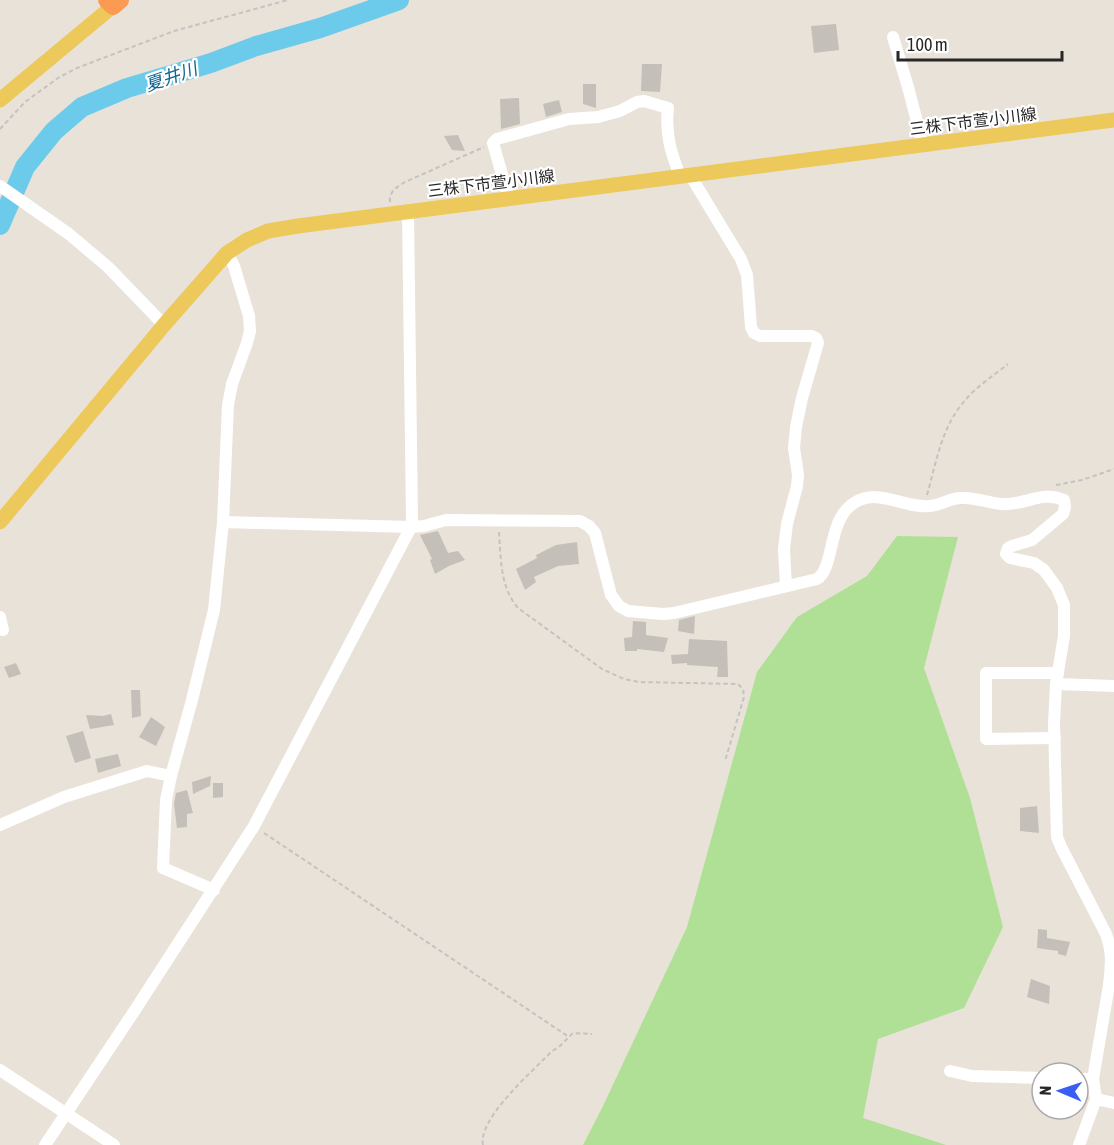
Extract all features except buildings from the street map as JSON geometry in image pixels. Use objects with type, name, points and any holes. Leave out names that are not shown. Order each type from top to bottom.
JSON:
[{"type":"main road","points":[[0,100],[113,2]]},
{"type":"main road","name":"三株下市萱小川線","points":[[0,522],[227,252],[268,231],[1114,120]]},
{"type":"street","points":[[893,37],[923,146]]},
{"type":"street","points":[[509,199],[493,143],[497,139],[569,119],[598,117],[620,111],[637,102],[644,101],[668,108],[667,134],[674,160],[741,259],[747,275],[751,327],[754,333],[760,336],[812,336],[818,343],[795,427],[794,448],[798,475],[784,549],[786,586]]},
{"type":"street","points":[[0,186],[69,234],[108,267],[164,325]]},
{"type":"street","points":[[45,1145],[72,1118],[247,838],[411,527],[408,212]]},
{"type":"street","points":[[214,890],[163,868],[166,800],[214,610],[229,522],[228,405],[232,384],[250,331],[249,316],[234,266],[227,252]]},
{"type":"street","points":[[229,522],[411,527],[447,520],[580,521],[590,526],[595,533],[612,595],[619,606],[628,611],[663,614],[817,579],[824,572],[841,516],[853,503],[867,497],[887,497],[919,506],[932,506],[962,497],[1002,504],[1022,502],[1042,496],[1064,500],[1063,514],[1032,540],[1008,548],[1006,554],[1010,558],[1034,562],[1044,570],[1057,588],[1064,606],[1064,636],[1057,679],[1054,738],[1057,837],[1106,934],[1112,956],[1111,985],[1093,1079],[1096,1099],[1079,1145]]},
{"type":"street","points":[[0,617],[3,630]]},
{"type":"street","points":[[1054,738],[986,739],[986,673],[1114,686]]},
{"type":"street","points":[[0,825],[64,797],[147,771],[171,776]]},
{"type":"street","points":[[0,1070],[114,1145]]},
{"type":"street","points":[[950,1071],[972,1076],[1030,1078]]},
{"type":"street","points":[[1096,1099],[1114,1102]]},
{"type":"path","points":[[0,129],[25,102],[57,78],[76,68],[174,31],[288,0]]},
{"type":"path","points":[[392,214],[389,199],[399,186],[493,143]]},
{"type":"path","points":[[924,506],[942,440],[950,423],[967,399],[1008,364]]},
{"type":"path","points":[[1051,486],[1082,480],[1114,469]]},
{"type":"path","points":[[498,520],[502,570],[510,599],[518,608],[602,669],[624,679],[639,682],[738,684],[743,689],[744,697],[725,760]]},
{"type":"path","points":[[254,826],[569,1037]]},
{"type":"path","points":[[483,1145],[488,1122],[500,1105],[551,1052],[560,1047],[573,1033],[592,1034]]},
{"type":"green space","points":[[897,536],[958,537],[924,668],[970,798],[1003,927],[964,1008],[878,1039],[863,1118],[946,1145],[583,1145],[687,927],[757,672],[797,617],[867,576]]},
{"type":"waterway","name":"夏井川","points":[[0,225],[25,167],[54,131],[82,107],[127,88],[211,63],[256,46],[320,28],[399,0]]}]
